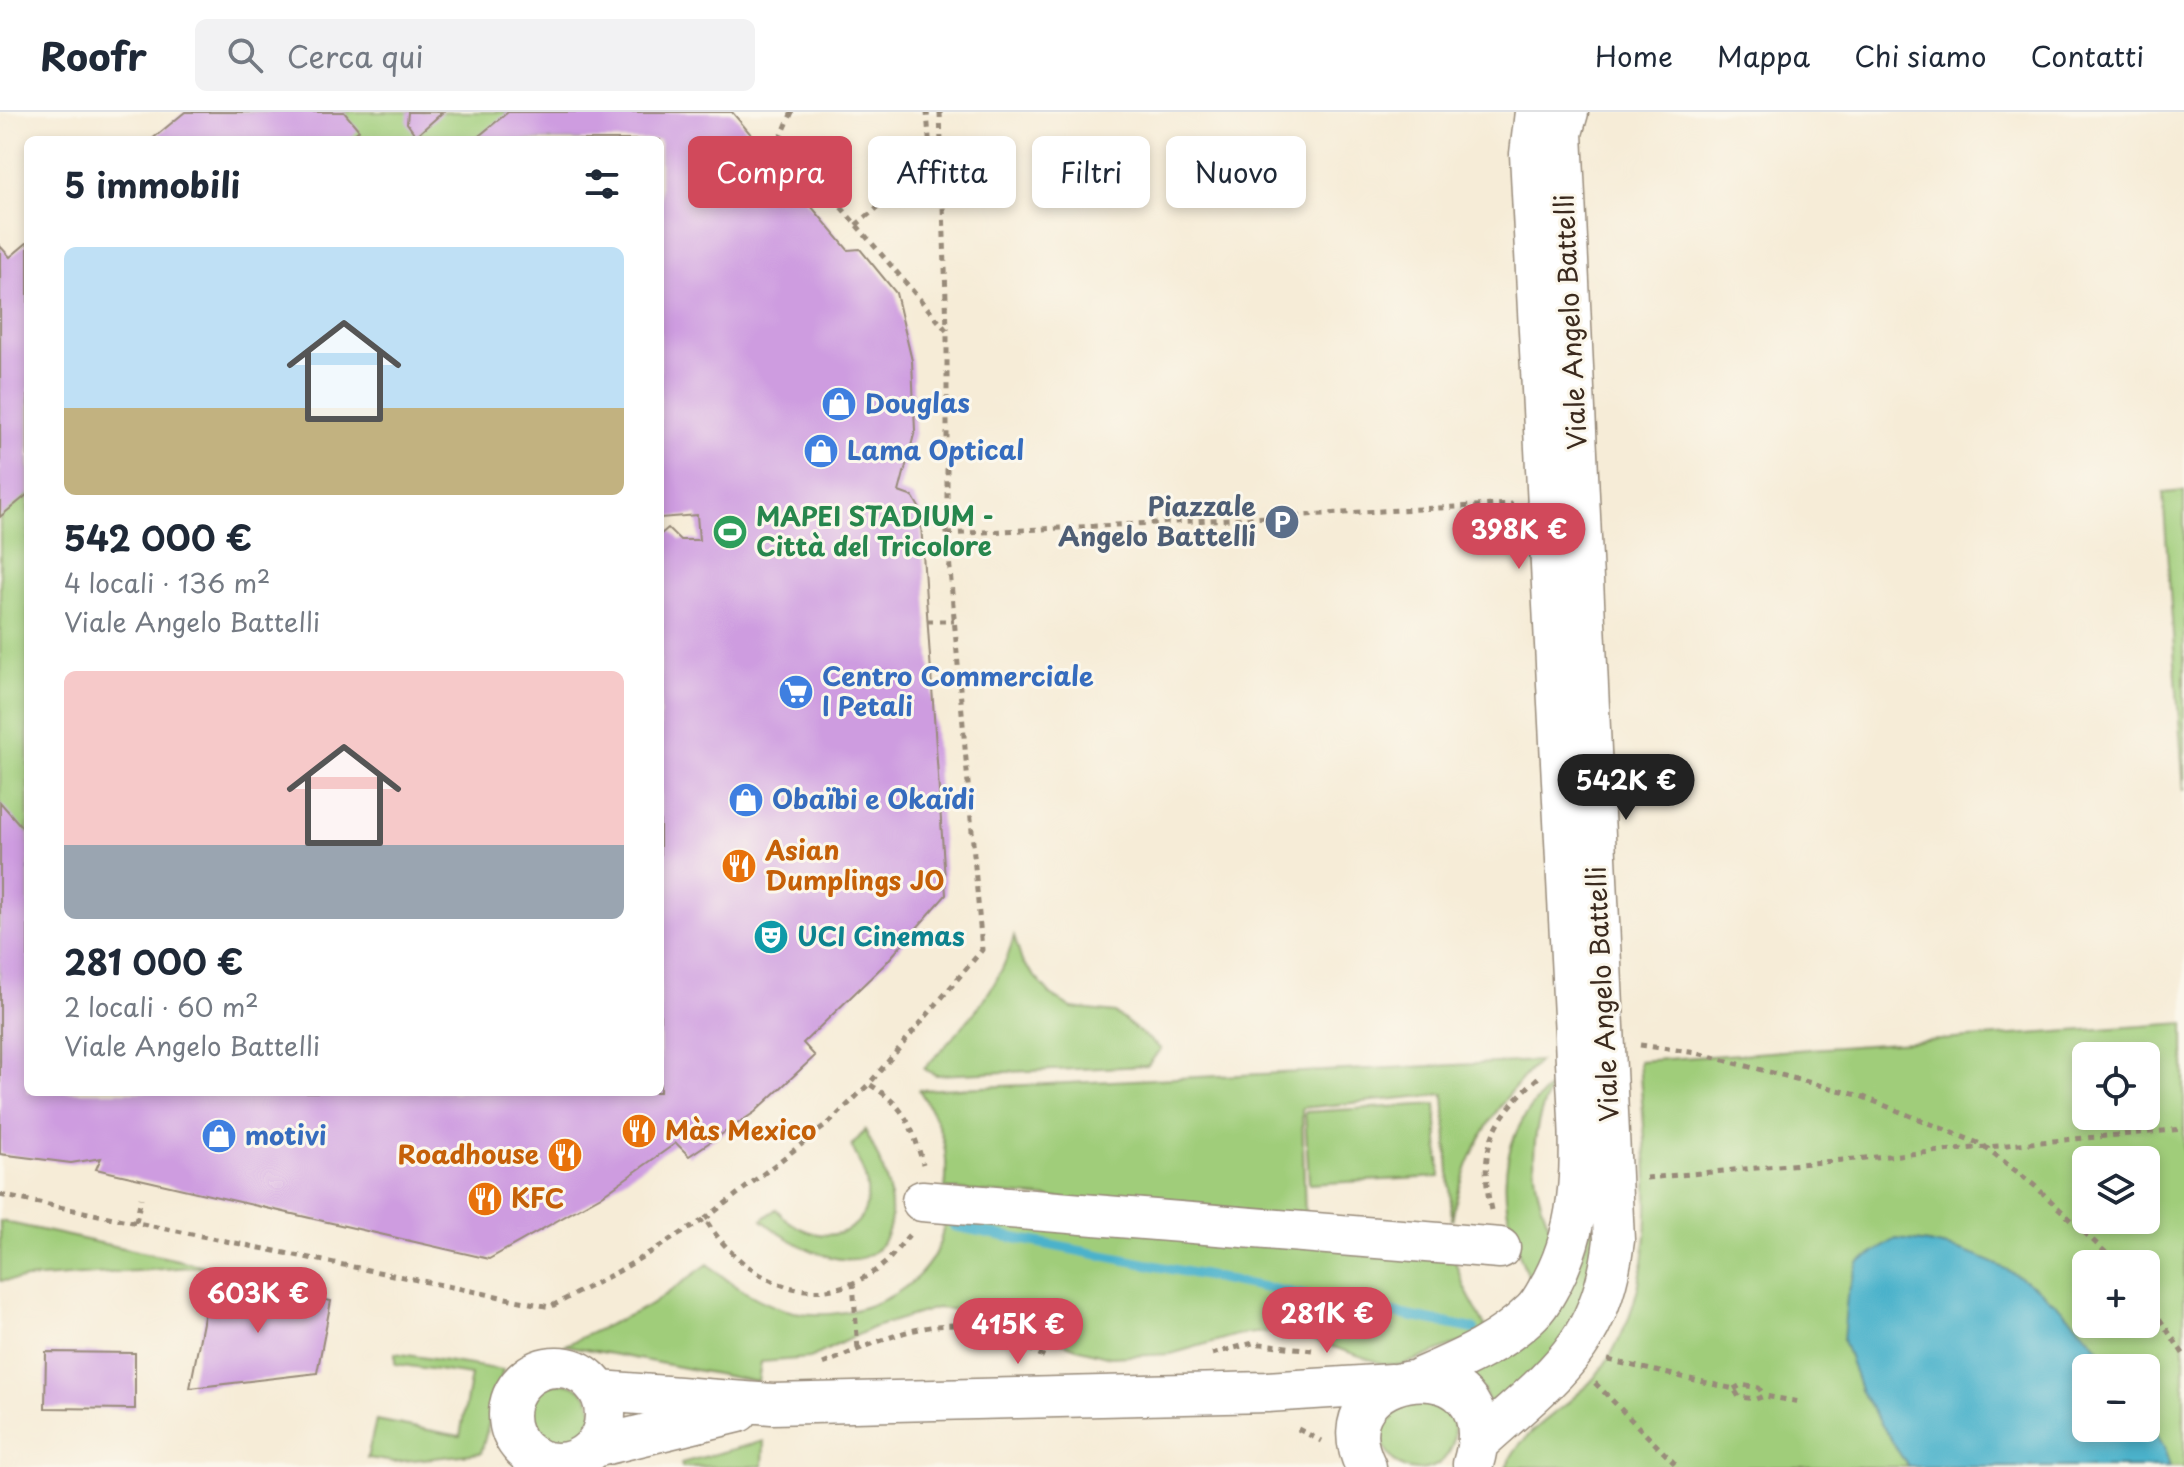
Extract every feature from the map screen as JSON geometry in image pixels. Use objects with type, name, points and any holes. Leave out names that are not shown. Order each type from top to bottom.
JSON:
[{"type":"street","name":"Viale Angelo Battelli","points":[[1475,1455],[1571,1358],[1603,1300],[1611,1269],[1613,1182],[1591,1051],[1548,503],[1530,154],[1535,112]]},
{"type":"street","name":"Viale Angelo Battelli","points":[[1362,1450],[1363,1413],[1375,1396],[1483,1349],[1534,1312],[1557,1272],[1572,1237],[1578,1207],[1591,1051],[1562,133],[1568,112]]},
{"type":"street","points":[[922,1201],[1500,1248]]},
{"type":"street","name":"Viale Angelo Battelli","points":[[772,1404],[594,1447],[582,1457],[563,1464],[531,1456],[519,1445],[510,1426],[508,1410],[520,1385],[540,1369],[573,1369],[588,1377],[600,1391],[772,1404],[1267,1392],[1407,1380],[1441,1382],[1470,1406],[1477,1424],[1475,1455]]},
{"type":"street","points":[[594,1447],[604,1429],[606,1412],[600,1391]]},
{"type":"street","name":"Viale Angelo Battelli","points":[[1267,1392],[1332,1414],[1362,1450]]},
{"type":"path","points":[[792,112],[781,137],[947,331]]},
{"type":"path","points":[[856,225],[931,164],[927,112]]},
{"type":"path","points":[[0,1195],[550,1307],[619,1271],[705,1219],[829,1123],[869,1084],[982,950],[947,534],[947,331],[940,112]]},
{"type":"path","points":[[947,534],[1195,518],[1548,503]]},
{"type":"path","points":[[927,621],[954,621]]},
{"type":"path","points":[[1500,1248],[1486,1170],[1496,1123],[1508,1104],[1545,1072],[1591,1051],[1649,1044],[1774,1071],[1861,1096],[1983,1145],[2035,1186],[2103,1250]]},
{"type":"path","points":[[705,1219],[721,1244],[748,1270],[781,1286],[818,1290],[853,1282],[885,1263],[909,1235],[922,1201],[923,1164],[913,1128],[892,1098],[869,1084]]},
{"type":"path","points":[[1613,1182],[1983,1145],[2184,1129]]},
{"type":"path","points":[[136,1222],[141,1198]]},
{"type":"path","points":[[853,1282],[858,1350]]},
{"type":"path","points":[[2160,1320],[2184,1355]]},
{"type":"path","points":[[818,1366],[913,1329],[953,1325],[990,1331],[1050,1359]]},
{"type":"path","points":[[1571,1358],[1609,1360],[1734,1389],[1741,1385],[1759,1388],[1764,1396]]},
{"type":"path","points":[[1734,1389],[1739,1397],[1756,1399],[1764,1396],[1801,1402]]},
{"type":"green space","points":[[187,112],[557,112],[576,136],[158,136]]},
{"type":"green space","points":[[24,248],[24,1067],[0,1058],[0,269]]},
{"type":"green space","points":[[2184,491],[2184,791],[2163,493]]},
{"type":"green space","points":[[1014,936],[1022,962],[1051,995],[1072,1008],[1115,1013],[1161,1049],[1147,1066],[936,1075],[924,1069],[989,992],[1008,956]]},
{"type":"green space","points":[[2184,1023],[2184,1467],[1506,1467],[1522,1441],[1594,1378],[1617,1344],[1633,1307],[1642,1267],[1646,1226],[1645,1143],[1639,1061]]},
{"type":"green space","points":[[1539,1061],[1508,1096],[1482,1134],[1464,1175],[1452,1221],[1444,1094],[1302,1108],[1305,1219],[945,1189],[946,1162],[942,1137],[919,1090]]},
{"type":"green space","points":[[1552,1085],[1538,1125],[1534,1165],[1541,1204],[1558,1244],[1534,1289],[1513,1235],[1507,1208],[1506,1182],[1509,1156],[1517,1131],[1531,1107]]},
{"type":"green space","points":[[1436,1104],[1440,1177],[1309,1184],[1305,1112]]},
{"type":"green space","points":[[865,1130],[881,1165],[891,1206],[888,1231],[878,1248],[864,1257],[847,1259],[828,1256],[791,1240],[762,1220],[776,1209],[791,1223],[823,1235],[852,1227],[862,1216],[867,1201],[865,1177],[852,1146]]},
{"type":"green space","points":[[1597,1187],[1601,1234],[1571,1336],[1492,1411],[1484,1391],[1469,1375],[1523,1343],[1544,1323],[1561,1300],[1585,1248]]},
{"type":"green space","points":[[946,1205],[1452,1253],[1465,1289],[1488,1332],[1403,1365],[1383,1364],[1299,1335],[1265,1332],[1237,1335],[1171,1354],[1110,1357],[1076,1348],[986,1312],[936,1308],[872,1328],[810,1358],[761,1362],[758,1382],[565,1345],[651,1305],[708,1264],[748,1293],[794,1312],[835,1313],[877,1303],[896,1293],[927,1265],[940,1242]]},
{"type":"green space","points":[[0,1221],[205,1266],[0,1281]]},
{"type":"green space","points":[[395,1353],[503,1370],[481,1453],[394,1462],[367,1458],[376,1420],[460,1436],[471,1375],[395,1364]]},
{"type":"green space","points":[[555,1383],[567,1383],[584,1392],[591,1403],[591,1427],[584,1438],[567,1447],[555,1447],[543,1442],[534,1433],[529,1421],[529,1409],[534,1397],[543,1388]]},
{"type":"green space","points":[[1411,1399],[1425,1399],[1438,1404],[1448,1414],[1453,1427],[1453,1441],[1448,1454],[1428,1468],[1408,1468],[1398,1464],[1388,1454],[1383,1441],[1383,1427],[1388,1414],[1398,1404]]},
{"type":"green space","points":[[764,1441],[763,1466],[682,1467],[681,1463]]},
{"type":"water","points":[[1896,1239],[1963,1251],[2020,1277],[2072,1318],[2072,1338],[2089,1338],[2103,1354],[2072,1354],[2072,1442],[2160,1440],[2170,1467],[1908,1467],[1860,1390],[1843,1340],[1847,1296],[1858,1263]]},
{"type":"building","points":[[185,112],[344,112],[359,130],[352,136],[156,136]]},
{"type":"building","points":[[408,112],[443,112],[416,136],[407,123]]},
{"type":"building","name":"Centro Commerciale I Petali","points":[[508,112],[732,112],[752,136],[688,136],[688,208],[813,208],[848,250],[860,249],[896,293],[912,361],[915,431],[899,492],[913,497],[920,509],[946,895],[885,964],[803,1043],[815,1056],[755,1112],[689,1156],[676,1143],[601,1196],[489,1259],[96,1169],[101,1158],[71,1163],[0,1154],[0,802],[24,829],[24,1096],[664,1096],[664,532],[668,528],[680,540],[699,540],[697,515],[664,518],[664,136],[479,136]]},
{"type":"building","points":[[24,245],[24,497],[0,517],[0,246],[10,257]]},
{"type":"building","points":[[212,1277],[331,1301],[317,1373],[190,1388]]},
{"type":"building","points":[[46,1352],[135,1353],[135,1409],[45,1408]]},
{"type":"waterway","points":[[954,1226],[1474,1329]]},
{"type":"place","name":"Douglas","points":[[839,404]]},
{"type":"place","name":"Lama Optical","points":[[821,451]]},
{"type":"place","name":"Piazzale Angelo Battelli","points":[[1282,522]]},
{"type":"place","name":"MAPEI STADIUM - Città del Tricolore","points":[[730,532]]},
{"type":"place","name":"Centro Commerciale I Petali","points":[[796,692]]},
{"type":"place","name":"Obaïbi e Okaïdi","points":[[746,800]]},
{"type":"place","name":"Asian Dumplings JO","points":[[739,866]]},
{"type":"place","name":"UCI Cinemas","points":[[771,937]]},
{"type":"place","name":"Màs Mexico","points":[[639,1131]]},
{"type":"place","name":"motivi","points":[[219,1136]]},
{"type":"place","name":"Roadhouse","points":[[565,1155]]},
{"type":"place","name":"KFC","points":[[485,1199]]}]
